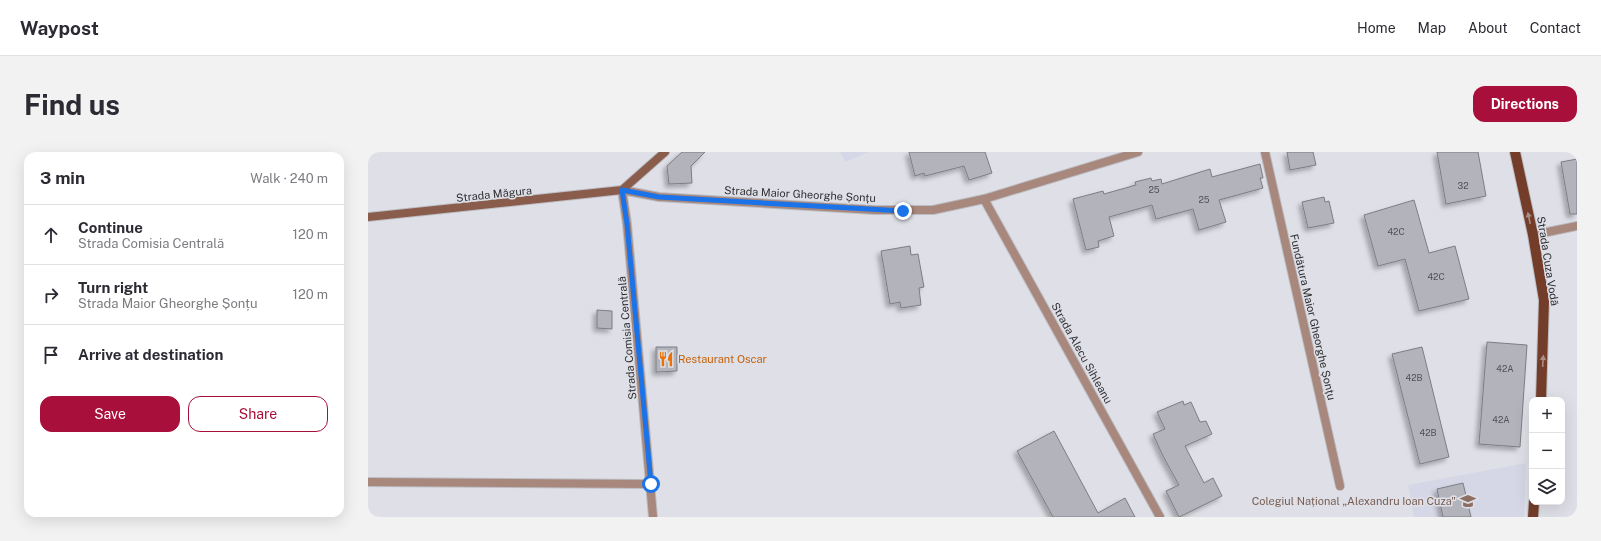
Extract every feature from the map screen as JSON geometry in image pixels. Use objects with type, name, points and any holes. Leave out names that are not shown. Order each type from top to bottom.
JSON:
[{"type":"main road","points":[[622,190],[665,152]]},
{"type":"main road","name":"Strada Cuza Vodă","points":[[1515,152],[1533,234],[1544,300],[1541,397]]},
{"type":"main road","name":"Strada Măgura","points":[[368,217],[622,190]]},
{"type":"main road","points":[[1533,517],[1534,505]]},
{"type":"street","name":"Strada Maior Gheorghe Șonțu","points":[[622,190],[659,197],[903,211],[933,210],[984,199],[1138,152]]},
{"type":"street","name":"Fundătura Maior Gheorghe Șonțu","points":[[1265,152],[1340,486]]},
{"type":"street","name":"Strada Comisia Centrală","points":[[622,190],[627,224],[653,517]]},
{"type":"street","name":"Strada Alecu Sihleanu","points":[[984,199],[1160,517]]},
{"type":"street","points":[[1533,234],[1577,226]]},
{"type":"street","points":[[368,482],[651,484]]},
{"type":"shaded area","points":[[840,152],[869,152],[845,162]]},
{"type":"shaded area","name":"Colegiul Național „Alexandru Ioan Cuza\"","points":[[1526,463],[1524,517],[1414,517],[1408,485]]},
{"type":"building","points":[[682,152],[705,152],[691,166],[692,183],[669,184],[667,166]]},
{"type":"building","points":[[909,152],[985,152],[992,173],[969,180],[964,166],[925,176],[924,173],[915,176]]},
{"type":"building","points":[[1287,152],[1313,152],[1316,165],[1290,170]]},
{"type":"building","points":[[1437,152],[1478,152],[1486,196],[1446,204]]},
{"type":"building","points":[[1577,159],[1577,214],[1570,214],[1561,162]]},
{"type":"building","points":[[1260,164],[1263,178],[1260,178],[1263,188],[1219,200],[1226,222],[1199,230],[1193,209],[1156,219],[1152,205],[1109,217],[1114,236],[1098,241],[1099,247],[1086,250],[1073,199],[1103,191],[1104,194],[1136,185],[1135,182],[1151,178],[1152,181],[1161,179],[1162,184],[1210,169],[1212,177]]},
{"type":"building","points":[[1324,197],[1325,202],[1329,201],[1334,223],[1308,228],[1302,202]]},
{"type":"building","points":[[1414,200],[1429,253],[1455,246],[1469,299],[1419,311],[1405,259],[1378,266],[1364,215]]},
{"type":"building","points":[[910,246],[911,255],[918,254],[924,287],[919,288],[921,305],[901,308],[900,302],[890,304],[881,251]]},
{"type":"building","points":[[597,310],[612,311],[612,329],[597,328]]},
{"type":"building","points":[[1487,342],[1527,345],[1520,447],[1479,444]]},
{"type":"building","name":"Restaurant Oscar","points":[[656,347],[677,347],[677,371],[656,372]]},
{"type":"building","points":[[1422,347],[1449,457],[1420,464],[1392,354]]},
{"type":"building","points":[[1183,401],[1184,405],[1191,402],[1200,422],[1206,421],[1212,434],[1185,446],[1204,483],[1213,478],[1222,496],[1179,517],[1166,491],[1179,485],[1153,434],[1165,429],[1157,412]]},
{"type":"building","points":[[1054,431],[1098,513],[1125,498],[1135,517],[1053,517],[1017,451]]},
{"type":"building","points":[[1463,483],[1471,517],[1443,517],[1437,489]]},
{"type":"place","name":"Restaurant Oscar","points":[[666,359]]},
{"type":"place","name":"Colegiul Național „Alexandru Ioan Cuza\"","points":[[1468,501]]},
{"type":"route","points":[[651,484],[627,224],[622,190],[659,197],[903,211]]}]
